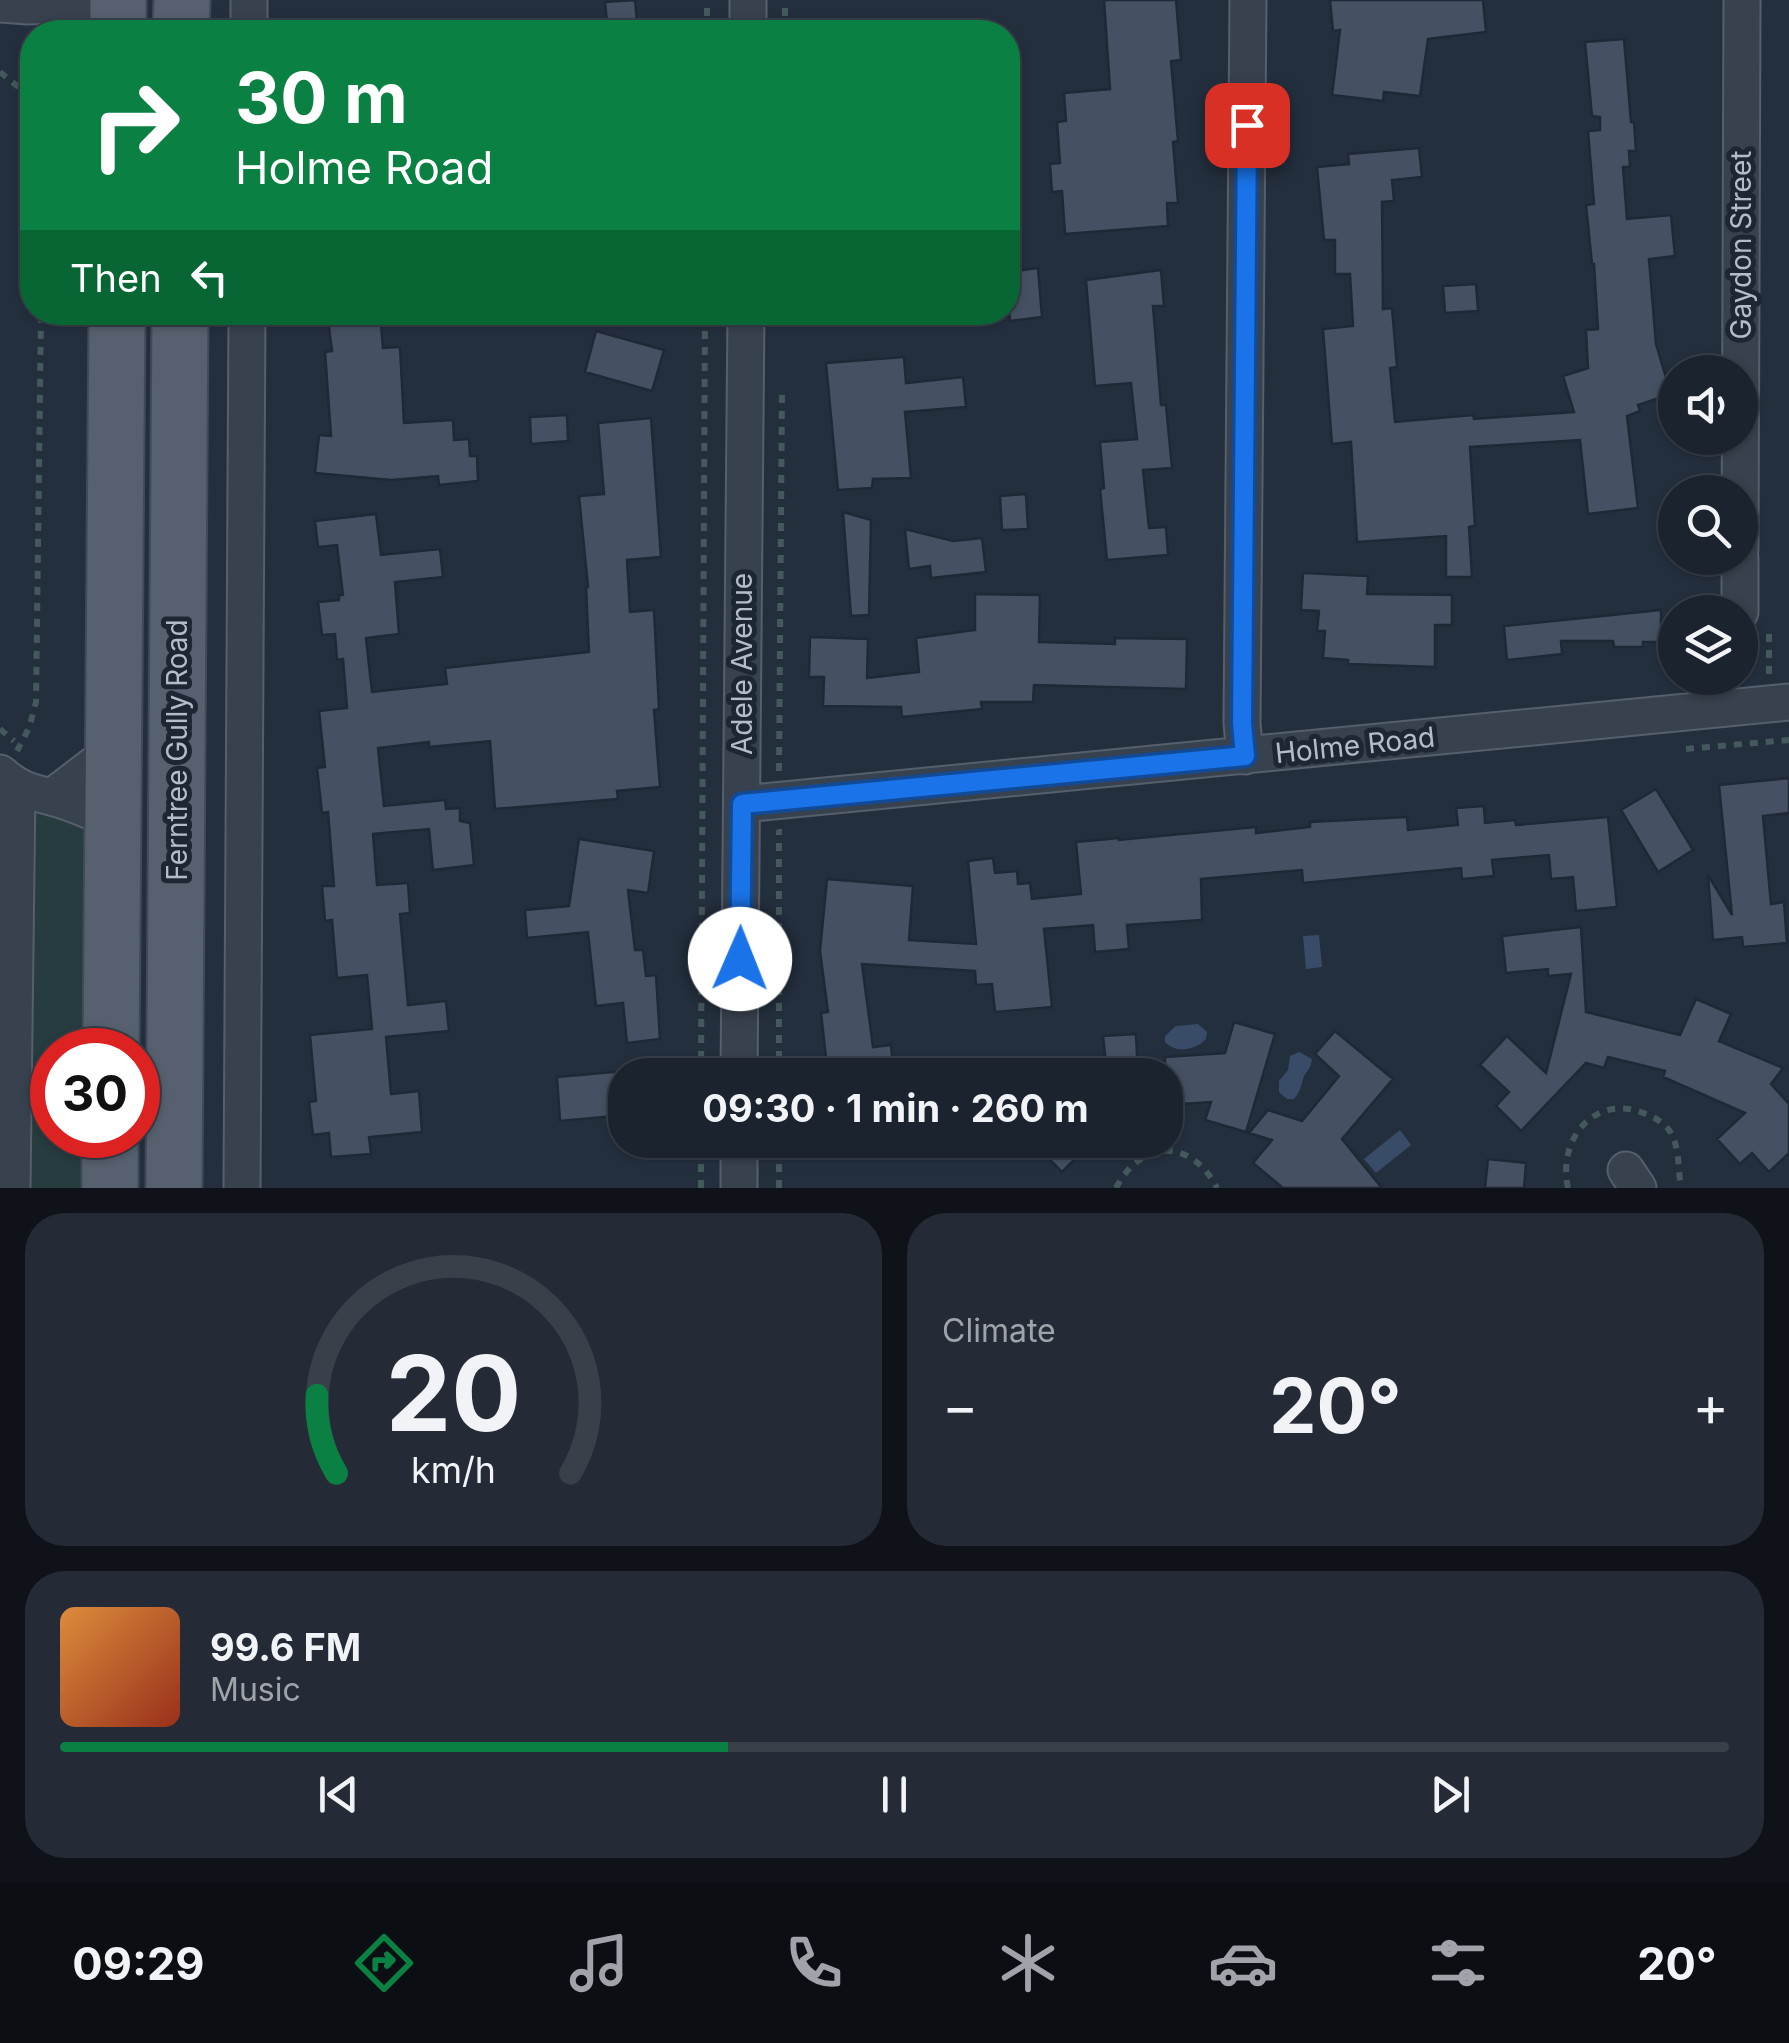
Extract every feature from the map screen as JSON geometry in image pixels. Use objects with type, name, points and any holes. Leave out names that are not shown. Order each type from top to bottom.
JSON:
[{"type":"main road","points":[[111,1028],[116,325]]},
{"type":"main road","name":"Ferntree Gully Road","points":[[174,1188],[180,325]]},
{"type":"main road","points":[[110,1158],[110,1188]]},
{"type":"street","points":[[1245,756],[1242,704],[1248,0]]},
{"type":"street","name":"Gaydon Street","points":[[1740,475],[1742,0]]},
{"type":"street","points":[[0,4],[118,12]]},
{"type":"street","points":[[242,1188],[247,325]]},
{"type":"street","name":"Adele Avenue","points":[[740,1058],[746,325]]},
{"type":"street","name":"Holme Road","points":[[742,804],[1245,756],[1717,695]]},
{"type":"street","name":"Holme Road","points":[[1755,695],[1789,702]]},
{"type":"street","points":[[52,797],[112,751]]},
{"type":"street","points":[[12,766],[52,797],[112,820]]},
{"type":"street","points":[[12,766],[12,1188]]},
{"type":"street","points":[[739,1158],[739,1188]]},
{"type":"path","points":[[0,72],[20,88]]},
{"type":"path","points":[[12,766],[36,702],[42,325]]},
{"type":"path","points":[[701,1058],[704,325]]},
{"type":"path","points":[[779,768],[782,372]]},
{"type":"path","points":[[0,729],[12,766]]},
{"type":"path","points":[[1686,749],[1789,740]]},
{"type":"path","points":[[779,1058],[779,832],[798,831]]},
{"type":"path","points":[[1116,1188],[1131,1166],[1143,1156],[1160,1151],[1192,1156],[1210,1174],[1217,1188]]},
{"type":"path","points":[[701,1158],[701,1188]]},
{"type":"path","points":[[779,1158],[779,1188]]},
{"type":"green space","points":[[17,787],[112,820],[111,1028],[30,1028],[30,1158],[110,1158],[110,1188],[12,1188]]},
{"type":"water","points":[[1319,935],[1322,967],[1306,969],[1303,936]]},
{"type":"water","points":[[1198,1024],[1207,1032],[1206,1039],[1197,1046],[1180,1049],[1165,1042],[1165,1036],[1176,1026]]},
{"type":"water","points":[[1299,1052],[1312,1062],[1294,1099],[1287,1099],[1279,1092],[1279,1081],[1288,1070],[1290,1056]]},
{"type":"water","points":[[1400,1130],[1411,1145],[1376,1173],[1364,1159]]},
{"type":"building","points":[[635,0],[637,20],[607,20],[605,2]]},
{"type":"building","points":[[1104,0],[1176,0],[1181,60],[1171,61],[1178,141],[1173,142],[1178,203],[1167,203],[1168,226],[1065,234],[1062,191],[1052,192],[1050,164],[1060,163],[1057,122],[1066,121],[1064,93],[1110,89]]},
{"type":"building","points":[[1330,0],[1483,0],[1486,32],[1428,39],[1420,96],[1384,92],[1383,101],[1332,95],[1340,30],[1333,31]]},
{"type":"building","points":[[1624,39],[1636,151],[1629,151],[1630,167],[1623,167],[1627,219],[1671,215],[1675,256],[1649,259],[1659,355],[1658,398],[1638,405],[1640,411],[1627,416],[1638,508],[1588,514],[1580,440],[1470,447],[1475,526],[1469,527],[1472,577],[1446,577],[1446,536],[1357,542],[1351,442],[1332,444],[1323,329],[1353,326],[1350,274],[1335,274],[1335,240],[1324,240],[1317,167],[1349,164],[1348,154],[1419,148],[1422,177],[1392,180],[1394,201],[1382,202],[1383,309],[1392,308],[1397,367],[1390,368],[1395,422],[1574,412],[1563,376],[1588,368],[1586,330],[1598,329],[1586,205],[1594,204],[1588,131],[1600,130],[1600,117],[1592,116],[1585,42]]},
{"type":"building","points":[[1038,268],[1042,317],[1020,320],[1020,270]]},
{"type":"building","points":[[1161,270],[1164,306],[1153,306],[1161,405],[1166,405],[1172,468],[1143,470],[1149,528],[1166,527],[1168,555],[1107,560],[1100,442],[1137,439],[1131,383],[1095,386],[1086,280]]},
{"type":"building","points":[[1476,284],[1478,311],[1445,313],[1443,286]]},
{"type":"building","points":[[329,325],[381,325],[383,348],[400,347],[404,423],[453,420],[454,440],[469,439],[470,456],[477,456],[478,481],[439,485],[438,476],[391,480],[315,473],[319,435],[331,436],[325,352],[332,351]]},
{"type":"building","points":[[596,331],[664,350],[652,391],[585,372]]},
{"type":"building","points":[[904,357],[906,383],[963,377],[966,407],[905,412],[911,478],[873,479],[872,488],[838,490],[826,363]]},
{"type":"building","points":[[567,415],[568,441],[531,444],[530,417]]},
{"type":"building","points":[[651,418],[661,557],[627,560],[630,612],[654,610],[659,709],[654,710],[660,787],[617,791],[618,799],[495,809],[490,741],[378,748],[384,806],[445,800],[446,809],[460,808],[460,821],[470,823],[474,865],[433,870],[429,829],[373,834],[377,885],[408,883],[410,913],[400,914],[408,1005],[446,1001],[449,1031],[386,1037],[391,1094],[419,1091],[422,1132],[369,1137],[371,1154],[331,1157],[329,1133],[313,1135],[309,1102],[316,1101],[310,1035],[372,1029],[367,975],[337,978],[332,920],[325,921],[322,886],[334,886],[328,812],[322,813],[317,768],[325,767],[319,711],[347,708],[343,659],[337,660],[335,634],[322,635],[318,602],[339,600],[339,595],[343,595],[337,545],[318,547],[315,521],[376,514],[381,555],[440,549],[443,577],[395,582],[399,634],[366,638],[372,692],[447,684],[445,668],[589,652],[588,587],[579,496],[604,494],[598,423]]},
{"type":"building","points":[[1026,494],[1028,529],[1002,530],[1000,496]]},
{"type":"building","points":[[843,512],[871,520],[869,615],[851,616]]},
{"type":"building","points":[[905,529],[953,541],[982,538],[986,572],[931,578],[930,566],[909,569]]},
{"type":"building","points":[[1303,573],[1368,576],[1367,594],[1452,595],[1452,625],[1435,625],[1435,667],[1348,664],[1348,660],[1323,658],[1325,631],[1317,631],[1319,611],[1301,610]]},
{"type":"building","points":[[975,594],[1040,595],[1039,642],[1115,644],[1115,638],[1187,639],[1186,689],[1034,685],[1033,702],[981,702],[982,709],[902,717],[901,707],[823,706],[824,677],[809,677],[810,637],[868,639],[867,678],[919,672],[916,638],[975,630]]},
{"type":"building","points":[[1658,610],[1658,642],[1643,642],[1643,647],[1614,647],[1613,641],[1561,641],[1562,654],[1507,660],[1504,626]]},
{"type":"building","points":[[1789,778],[1789,813],[1763,816],[1771,904],[1784,902],[1787,943],[1743,947],[1742,937],[1713,940],[1708,875],[1732,915],[1719,785]]},
{"type":"building","points":[[1656,789],[1693,850],[1658,872],[1621,810]]},
{"type":"building","points":[[1484,806],[1485,823],[1515,820],[1516,825],[1608,817],[1617,907],[1576,911],[1573,877],[1551,879],[1549,855],[1492,860],[1494,876],[1462,879],[1461,868],[1303,883],[1302,870],[1201,879],[1202,920],[1127,925],[1129,949],[1095,952],[1093,925],[1044,929],[1052,1007],[995,1012],[992,984],[976,985],[975,971],[862,964],[873,1047],[891,1045],[892,1058],[826,1058],[821,1013],[828,1012],[820,951],[827,879],[913,886],[909,940],[976,944],[968,861],[993,858],[995,873],[1017,871],[1018,884],[1030,883],[1032,899],[1081,894],[1076,842],[1256,827],[1256,833],[1310,827],[1310,822],[1407,817],[1408,830],[1458,825],[1456,808]]},
{"type":"building","points":[[579,839],[654,851],[648,893],[628,890],[635,950],[643,950],[646,976],[656,975],[660,1039],[627,1043],[623,1003],[596,1006],[588,932],[527,938],[525,910],[569,906]]},
{"type":"building","points":[[1581,927],[1586,1012],[1680,1035],[1696,999],[1731,1014],[1719,1041],[1783,1068],[1771,1084],[1789,1104],[1789,1153],[1769,1172],[1752,1153],[1740,1164],[1717,1139],[1745,1113],[1663,1077],[1665,1071],[1608,1057],[1604,1068],[1586,1063],[1521,1131],[1496,1106],[1509,1092],[1480,1065],[1507,1036],[1546,1073],[1571,974],[1548,976],[1548,969],[1506,973],[1502,936]]},
{"type":"building","points":[[1234,1022],[1275,1034],[1246,1132],[1205,1120],[1211,1102],[1183,1104],[1183,1058],[1165,1058],[1225,1053]]},
{"type":"building","points":[[1335,1031],[1393,1079],[1342,1139],[1382,1188],[1283,1188],[1253,1163],[1272,1140],[1249,1133],[1268,1110],[1302,1121],[1339,1076],[1315,1054]]},
{"type":"building","points":[[1136,1034],[1137,1058],[1105,1058],[1103,1036]]},
{"type":"building","points":[[608,1072],[608,1117],[560,1121],[557,1077]]},
{"type":"building","points":[[1048,1158],[1076,1158],[1062,1172]]},
{"type":"building","points":[[1488,1159],[1526,1163],[1524,1188],[1485,1188]]},
{"type":"route","points":[[740,959],[742,804],[1245,756],[1242,723],[1247,125]]}]
